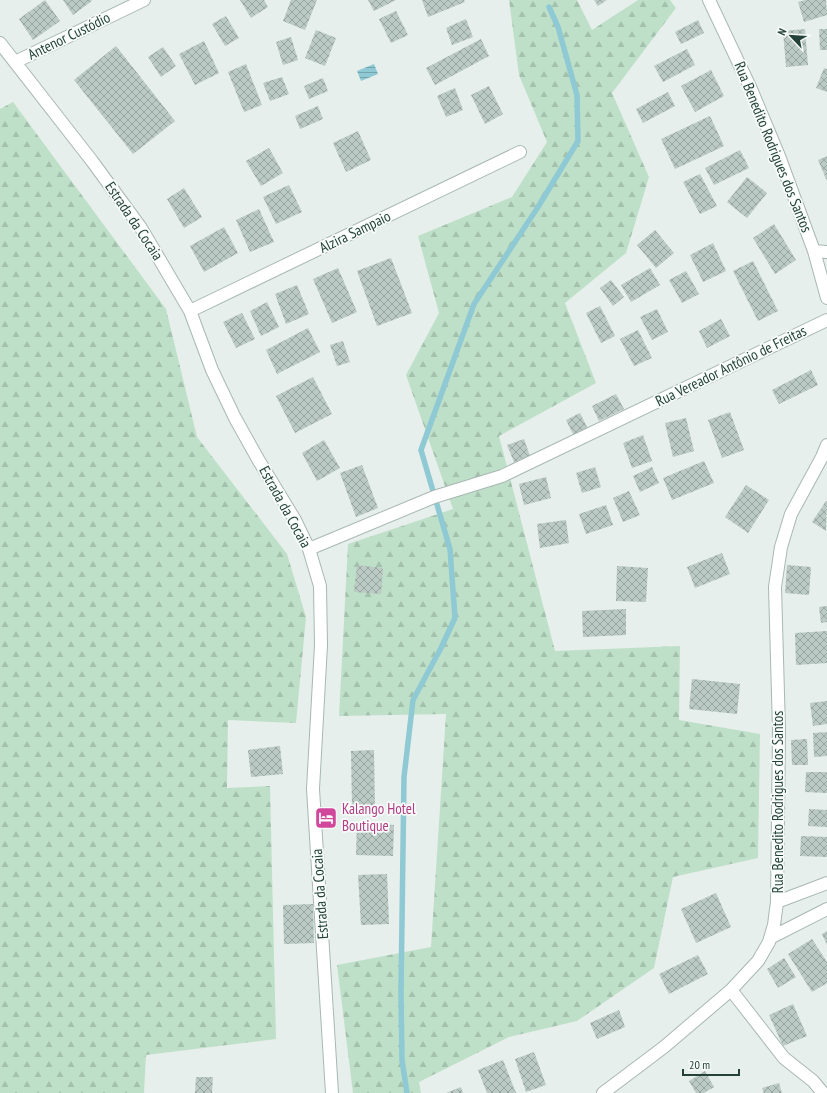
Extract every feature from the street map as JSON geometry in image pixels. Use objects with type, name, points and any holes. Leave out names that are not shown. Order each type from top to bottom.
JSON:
[{"type":"street","name":"Antenor Custódio","points":[[15,62],[144,0]]},
{"type":"street","name":"Rua Benedito Rodrigues dos Santos","points":[[709,0],[751,88],[779,156],[814,251],[827,298]]},
{"type":"street","name":"Estrada da Cocaia","points":[[0,43],[92,161],[141,228],[190,311],[212,370],[235,418],[295,520],[309,549],[320,586],[322,645],[313,789],[332,1093]]},
{"type":"street","name":"Alzira Sampaio","points":[[190,311],[520,152]]},
{"type":"street","points":[[814,251],[827,252]]},
{"type":"street","name":"Rua Vereador Antônio de Freitas","points":[[309,549],[434,497],[502,476],[827,320]]},
{"type":"street","name":"Rua Benedito Rodrigues dos Santos","points":[[603,1093],[664,1047],[731,990],[758,961],[770,938],[774,925],[777,902],[779,730],[775,587],[781,547],[791,514],[827,445]]},
{"type":"street","points":[[777,902],[827,883]]},
{"type":"street","points":[[770,938],[827,909]]},
{"type":"street","points":[[731,990],[784,1058],[813,1081],[823,1093]]},
{"type":"green space","points":[[509,0],[577,0],[592,30],[638,0],[670,0],[676,8],[612,93],[649,177],[626,253],[565,303],[596,383],[499,436],[555,651],[680,646],[679,720],[760,734],[758,858],[673,877],[654,968],[577,1021],[509,1037],[419,1082],[421,1093],[353,1093],[337,965],[431,947],[446,714],[339,716],[348,544],[453,509],[406,375],[439,313],[418,236],[512,197],[547,142],[519,75]]},
{"type":"green space","points":[[13,102],[166,309],[197,437],[287,554],[306,617],[296,723],[228,720],[227,788],[270,786],[276,1039],[146,1055],[144,1093],[0,1093],[0,109]]},
{"type":"water","points":[[374,64],[378,74],[361,81],[357,71]]},
{"type":"building","points":[[45,0],[60,21],[33,40],[19,19]]},
{"type":"building","points":[[63,0],[91,0],[92,1],[73,15]]},
{"type":"building","points":[[240,0],[264,0],[268,7],[251,18]]},
{"type":"building","points":[[291,0],[317,0],[305,30],[283,21]]},
{"type":"building","points":[[368,0],[396,0],[374,11]]},
{"type":"building","points":[[422,0],[464,0],[465,2],[428,17]]},
{"type":"building","points":[[594,0],[607,0],[598,6]]},
{"type":"building","points":[[805,0],[826,0],[827,15],[804,22],[798,2]]},
{"type":"building","points":[[396,11],[408,35],[391,43],[379,19]]},
{"type":"building","points":[[226,16],[239,38],[225,46],[212,24]]},
{"type":"building","points":[[466,19],[473,37],[452,45],[446,28]]},
{"type":"building","points":[[698,20],[704,33],[681,44],[675,32]]},
{"type":"building","points":[[805,29],[808,65],[786,67],[783,31]]},
{"type":"building","points":[[819,29],[827,29],[827,50],[820,50]]},
{"type":"building","points":[[316,30],[336,38],[325,66],[305,58]]},
{"type":"building","points":[[291,37],[298,60],[283,65],[276,42]]},
{"type":"building","points":[[481,39],[489,56],[435,85],[426,68]]},
{"type":"building","points":[[204,41],[219,73],[195,85],[179,54]]},
{"type":"building","points":[[116,46],[175,121],[133,154],[74,80]]},
{"type":"building","points":[[163,47],[176,66],[161,77],[148,57]]},
{"type":"building","points":[[687,49],[695,65],[663,82],[654,66]]},
{"type":"building","points":[[246,64],[262,105],[244,112],[228,72]]},
{"type":"building","points":[[824,68],[827,69],[827,92],[816,88]]},
{"type":"building","points":[[711,70],[724,96],[695,112],[681,86]]},
{"type":"building","points":[[282,77],[289,94],[270,101],[263,83]]},
{"type":"building","points":[[323,78],[328,91],[309,99],[304,86]]},
{"type":"building","points":[[489,86],[503,114],[485,124],[471,95]]},
{"type":"building","points":[[455,88],[463,110],[446,117],[437,96]]},
{"type":"building","points":[[668,92],[675,106],[643,123],[636,109]]},
{"type":"building","points":[[318,106],[323,119],[300,129],[295,116]]},
{"type":"building","points":[[710,116],[724,146],[675,169],[661,139]]},
{"type":"building","points":[[358,131],[371,160],[346,172],[333,143]]},
{"type":"building","points":[[269,148],[283,173],[261,186],[246,161]]},
{"type":"building","points":[[740,150],[749,168],[714,185],[705,168]]},
{"type":"building","points":[[827,156],[827,181],[818,160]]},
{"type":"building","points":[[700,174],[717,206],[700,214],[683,182]]},
{"type":"building","points":[[747,177],[767,193],[747,218],[727,202]]},
{"type":"building","points":[[289,185],[302,212],[276,224],[263,197]]},
{"type":"building","points":[[184,188],[202,217],[184,228],[167,199]]},
{"type":"building","points":[[259,209],[274,242],[250,252],[236,220]]},
{"type":"building","points":[[774,224],[796,260],[775,274],[753,238]]},
{"type":"building","points":[[224,227],[238,253],[204,272],[190,246]]},
{"type":"building","points":[[655,230],[674,253],[656,268],[637,245]]},
{"type":"building","points":[[713,243],[726,271],[703,282],[690,255]]},
{"type":"building","points":[[391,258],[412,313],[377,326],[357,271]]},
{"type":"building","points":[[753,261],[778,311],[758,321],[733,271]]},
{"type":"building","points":[[338,268],[357,312],[332,323],[313,279]]},
{"type":"building","points":[[650,268],[660,285],[631,302],[621,285]]},
{"type":"building","points":[[686,271],[699,294],[682,303],[669,280]]},
{"type":"building","points":[[611,280],[624,297],[613,306],[600,288]]},
{"type":"building","points":[[297,285],[309,314],[286,324],[275,294]]},
{"type":"building","points":[[267,302],[279,327],[261,336],[250,311]]},
{"type":"building","points":[[600,306],[615,336],[601,343],[586,313]]},
{"type":"building","points":[[657,309],[668,332],[652,340],[640,317]]},
{"type":"building","points":[[242,313],[255,339],[236,348],[223,322]]},
{"type":"building","points":[[721,319],[730,336],[707,348],[699,331]]},
{"type":"building","points":[[308,328],[320,352],[277,374],[266,350]]},
{"type":"building","points":[[638,330],[652,358],[634,366],[620,339]]},
{"type":"building","points":[[343,341],[350,362],[337,366],[330,345]]},
{"type":"building","points":[[811,370],[818,385],[779,404],[772,390]]},
{"type":"building","points":[[313,377],[332,414],[295,433],[276,396]]},
{"type":"building","points":[[616,394],[624,409],[599,421],[592,406]]},
{"type":"building","points":[[730,412],[744,450],[722,458],[708,420]]},
{"type":"building","points":[[580,413],[588,429],[574,436],[566,420]]},
{"type":"building","points":[[686,418],[694,451],[673,457],[665,423]]},
{"type":"building","points":[[643,435],[652,461],[632,468],[623,443]]},
{"type":"building","points":[[524,439],[530,456],[514,462],[507,445]]},
{"type":"building","points":[[324,440],[340,468],[317,481],[302,453]]},
{"type":"building","points":[[704,461],[714,483],[672,500],[663,478]]},
{"type":"building","points":[[362,465],[378,508],[356,517],[340,473]]},
{"type":"building","points":[[595,467],[601,487],[582,493],[576,473]]},
{"type":"building","points":[[652,467],[659,483],[640,492],[633,476]]},
{"type":"building","points":[[546,477],[551,498],[524,505],[519,484]]},
{"type":"building","points":[[746,485],[769,500],[748,533],[725,517]]},
{"type":"building","points":[[629,491],[640,515],[623,522],[613,498]]},
{"type":"building","points":[[826,501],[827,502],[826,531],[812,522]]},
{"type":"building","points":[[606,505],[613,525],[586,534],[579,514]]},
{"type":"building","points":[[566,520],[569,543],[540,548],[537,524]]},
{"type":"building","points":[[722,553],[730,574],[695,588],[687,567]]},
{"type":"building","points":[[357,565],[383,568],[381,594],[354,592]]},
{"type":"building","points":[[787,565],[811,567],[809,595],[785,593]]},
{"type":"building","points":[[617,566],[648,568],[646,602],[616,601]]},
{"type":"building","points":[[827,606],[827,622],[821,623],[819,607]]},
{"type":"building","points":[[626,609],[626,635],[583,637],[582,611]]},
{"type":"building","points":[[827,631],[827,663],[796,665],[795,633]]},
{"type":"building","points":[[692,679],[740,684],[737,714],[689,709]]},
{"type":"building","points":[[827,701],[827,724],[813,726],[810,703]]},
{"type":"building","points":[[827,732],[827,756],[814,757],[813,733]]},
{"type":"building","points":[[807,739],[808,765],[792,765],[791,740]]},
{"type":"building","points":[[280,746],[283,774],[251,777],[248,750]]},
{"type":"building","points":[[374,750],[375,809],[352,809],[351,751]]},
{"type":"building","points":[[806,772],[827,772],[827,793],[805,792]]},
{"type":"building","points":[[809,809],[827,810],[827,827],[808,826]]},
{"type":"building","points":[[357,823],[394,825],[393,856],[356,855]]},
{"type":"building","points":[[801,836],[827,837],[827,857],[800,856]]},
{"type":"building","points":[[387,874],[389,924],[361,925],[358,875]]},
{"type":"building","points":[[716,893],[731,927],[696,943],[681,909]]},
{"type":"building","points":[[313,904],[314,943],[284,944],[283,905]]},
{"type":"building","points":[[827,931],[827,945],[822,934]]},
{"type":"building","points":[[812,939],[827,962],[827,983],[812,992],[788,954]]},
{"type":"building","points":[[698,955],[708,974],[669,994],[659,974]]},
{"type":"building","points":[[784,958],[796,977],[778,988],[767,969]]},
{"type":"building","points":[[793,1004],[807,1036],[783,1046],[769,1015]]},
{"type":"building","points":[[619,1010],[625,1027],[597,1039],[590,1023]]},
{"type":"building","points":[[534,1052],[546,1085],[526,1092],[515,1059]]},
{"type":"building","points":[[503,1060],[516,1093],[487,1093],[478,1070]]},
{"type":"building","points":[[705,1071],[714,1087],[704,1093],[696,1093],[689,1081]]},
{"type":"building","points":[[196,1077],[213,1077],[212,1093],[195,1093]]},
{"type":"building","points":[[779,1083],[782,1093],[764,1093],[762,1088]]},
{"type":"building","points":[[461,1087],[463,1093],[446,1093]]},
{"type":"waterway","points":[[407,1093],[402,1060],[401,992],[404,777],[413,700],[441,648],[455,618],[450,549],[421,450],[474,304],[538,207],[578,141],[577,95],[558,27],[549,7]]},
{"type":"place","name":"Kalango Hotel Boutique","points":[[326,818]]}]
